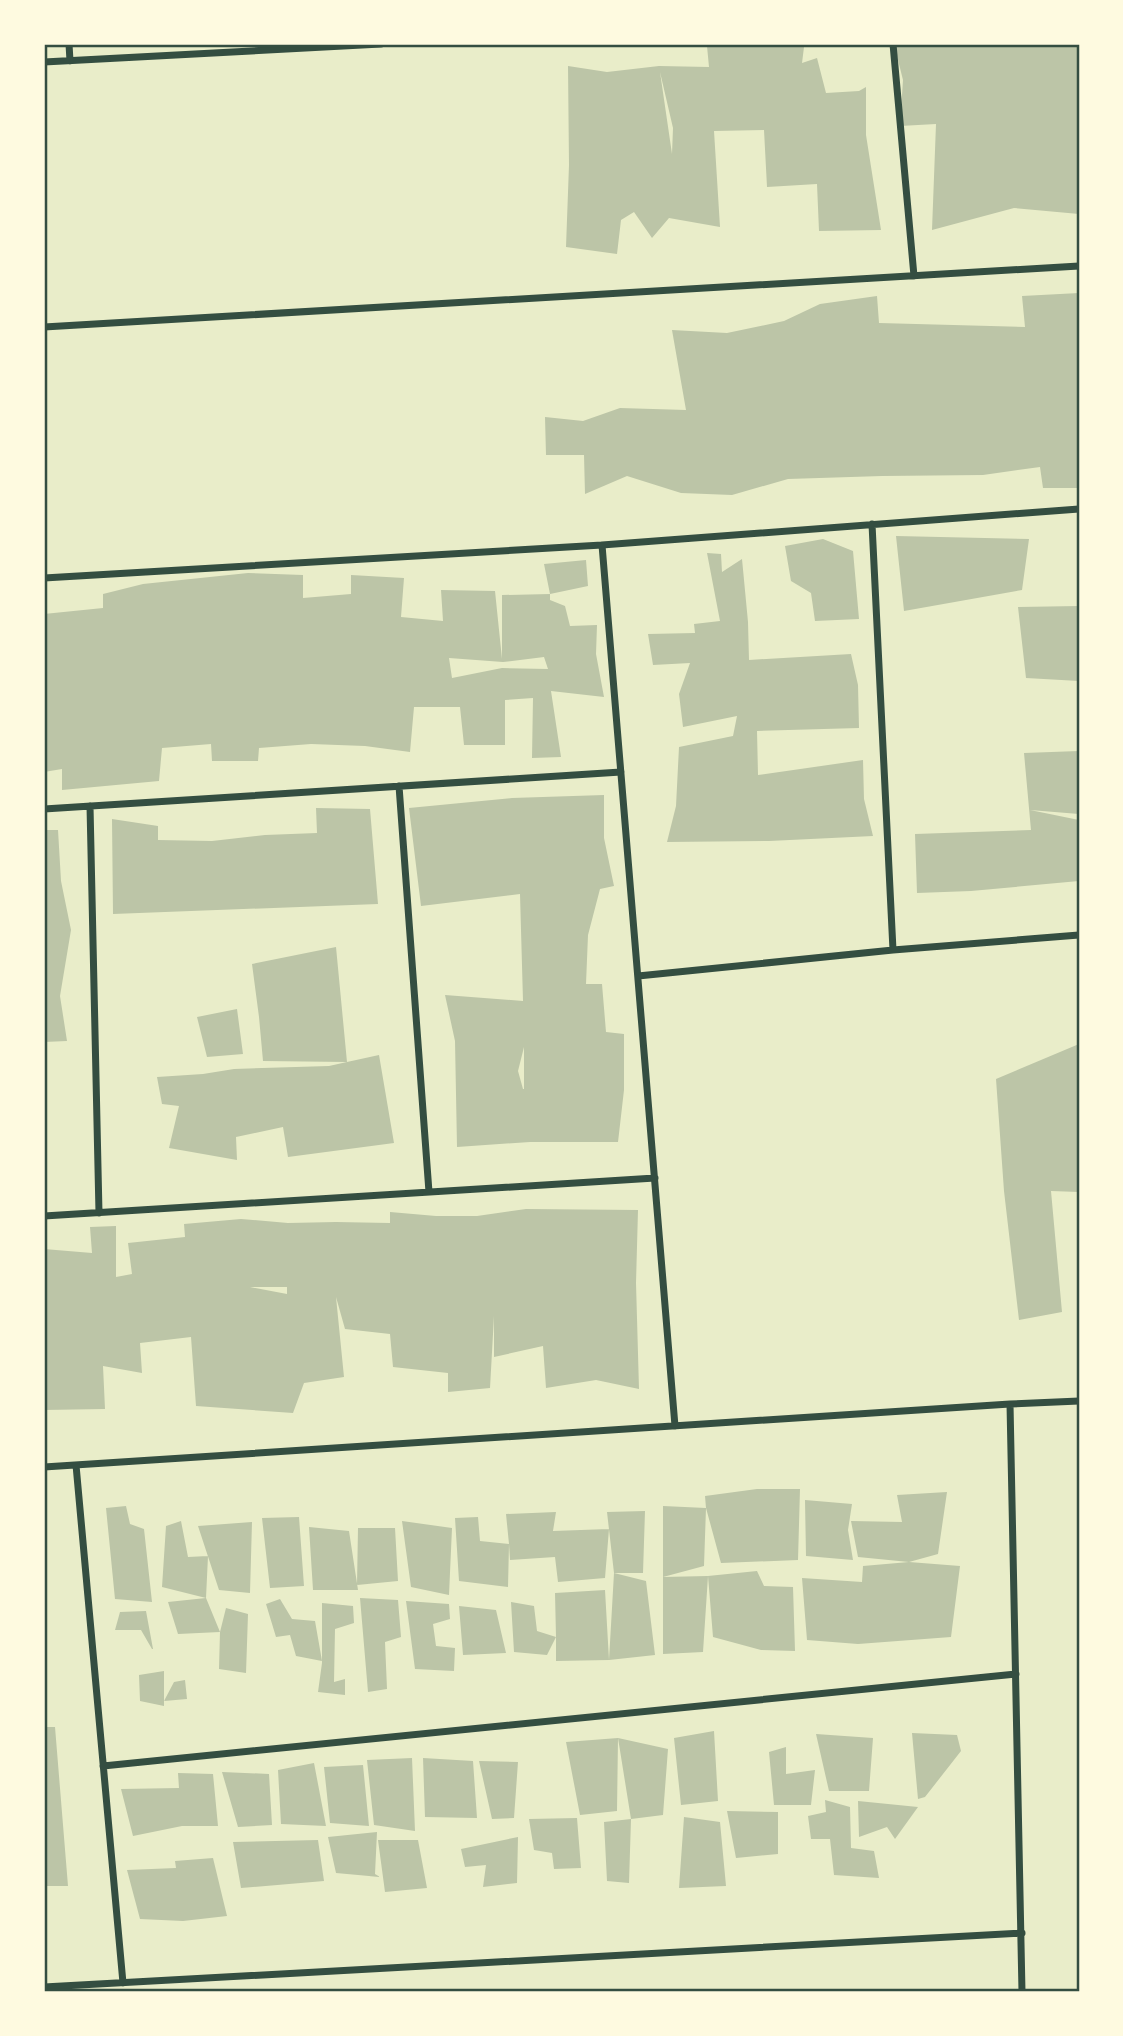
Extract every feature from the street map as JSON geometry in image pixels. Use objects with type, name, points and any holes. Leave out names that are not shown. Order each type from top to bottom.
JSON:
[{"type":"street","points":[[69,44],[70,61]]},
{"type":"street","points":[[44,62],[382,44]]},
{"type":"street","points":[[892,44],[915,276]]},
{"type":"street","points":[[44,327],[1079,266]]},
{"type":"street","points":[[44,578],[603,545],[1079,509]]},
{"type":"street","points":[[872,524],[892,950]]},
{"type":"street","points":[[603,545],[675,1426]]},
{"type":"street","points":[[44,809],[621,772]]},
{"type":"street","points":[[399,786],[429,1192]]},
{"type":"street","points":[[90,806],[99,1213]]},
{"type":"street","points":[[638,975],[1079,935]]},
{"type":"street","points":[[44,1216],[654,1178]]},
{"type":"street","points":[[44,1467],[1079,1401]]},
{"type":"street","points":[[1010,1404],[1022,1992]]},
{"type":"street","points":[[76,1465],[123,1983]]},
{"type":"street","points":[[103,1766],[1016,1674]]},
{"type":"street","points":[[44,1987],[1022,1933]]},
{"type":"building","points":[[894,44],[1079,44],[1079,214],[1014,208],[932,230],[936,124],[900,126],[903,80]]},
{"type":"building","points":[[707,46],[804,47],[802,63],[817,58],[826,93],[859,91],[866,87],[866,135],[881,230],[819,231],[817,184],[767,187],[764,130],[714,131],[720,227],[669,218],[652,238],[634,212],[621,220],[617,254],[566,247],[568,66],[607,72],[659,66],[709,67]],"holes":[[[660,72],[673,128],[672,154]]]},
{"type":"building","points":[[1079,293],[1079,488],[1043,488],[1040,467],[983,475],[788,479],[732,495],[681,493],[627,476],[585,494],[584,455],[546,455],[545,417],[583,421],[620,408],[686,410],[672,330],[727,333],[784,321],[820,304],[877,296],[879,323],[1025,327],[1022,296]]},
{"type":"building","points":[[896,536],[1029,539],[1022,590],[904,611]]},
{"type":"building","points":[[823,539],[853,551],[859,619],[815,621],[811,593],[791,581],[785,546]]},
{"type":"building","points":[[707,553],[721,554],[722,572],[742,559],[749,660],[851,654],[858,685],[859,728],[757,731],[758,775],[863,760],[864,799],[873,836],[667,842],[676,806],[679,747],[733,736],[737,716],[683,727],[679,694],[690,663],[653,665],[648,634],[695,633],[694,624],[720,621]]},
{"type":"building","points":[[586,560],[588,586],[550,594],[544,564]]},
{"type":"building","points":[[248,573],[303,575],[303,598],[351,594],[351,575],[404,578],[401,617],[443,621],[441,590],[495,591],[502,659],[502,595],[550,594],[550,600],[565,606],[570,626],[597,625],[596,654],[604,697],[551,691],[561,757],[532,758],[533,698],[505,700],[505,745],[464,745],[460,707],[414,707],[410,752],[365,746],[311,744],[259,748],[258,761],[212,761],[211,744],[162,748],[159,781],[62,790],[62,769],[44,772],[44,614],[103,608],[103,594],[143,584]],"holes":[[[544,657],[548,669],[502,668],[452,678],[449,658],[503,662]]]},
{"type":"building","points":[[1079,606],[1079,681],[1026,678],[1018,607]]},
{"type":"building","points":[[1079,751],[1079,814],[1030,810],[1079,820],[1079,881],[917,893],[915,834],[1031,830],[1024,753]]},
{"type":"building","points":[[604,795],[604,838],[614,886],[600,889],[588,935],[586,984],[602,984],[606,1032],[624,1034],[624,1090],[618,1142],[530,1142],[457,1147],[455,1041],[445,995],[523,1001],[520,894],[421,906],[409,808],[512,798]],"holes":[[[524,1047],[524,1089],[518,1071]]]},
{"type":"building","points":[[316,808],[370,809],[378,904],[113,914],[112,819],[158,826],[158,840],[212,841],[317,833]]},
{"type":"building","points":[[44,830],[58,830],[61,881],[71,930],[60,996],[67,1041],[44,1042]]},
{"type":"building","points":[[336,947],[347,1062],[263,1061],[252,964]]},
{"type":"building","points":[[237,1009],[243,1054],[207,1057],[197,1017]]},
{"type":"building","points":[[1079,1044],[1079,1192],[1051,1191],[1062,1312],[1019,1320],[1004,1191],[996,1079]]},
{"type":"building","points":[[379,1055],[394,1143],[288,1157],[283,1127],[236,1137],[237,1160],[169,1148],[179,1106],[162,1104],[157,1077],[234,1069],[329,1066]]},
{"type":"building","points":[[526,1209],[638,1210],[636,1283],[639,1389],[596,1380],[546,1388],[543,1346],[494,1357],[494,1316],[490,1388],[448,1392],[448,1373],[393,1367],[390,1334],[345,1329],[336,1297],[344,1377],[304,1383],[293,1413],[196,1406],[191,1337],[140,1343],[142,1373],[103,1366],[105,1409],[44,1410],[44,1249],[92,1253],[90,1227],[116,1226],[116,1277],[132,1274],[128,1243],[185,1237],[184,1224],[241,1219],[288,1223],[390,1223],[390,1212],[477,1216]],"holes":[[[250,1287],[287,1287],[287,1294]]]},
{"type":"building","points":[[757,1489],[800,1489],[798,1560],[721,1563],[705,1496]]},
{"type":"building","points":[[947,1492],[938,1554],[909,1562],[858,1557],[851,1521],[902,1522],[897,1495]]},
{"type":"building","points":[[805,1500],[852,1504],[848,1530],[853,1560],[806,1556]]},
{"type":"building","points":[[126,1506],[130,1524],[144,1529],[152,1602],[115,1599],[106,1508]]},
{"type":"building","points":[[663,1506],[706,1508],[704,1566],[663,1577]]},
{"type":"building","points":[[645,1511],[643,1573],[614,1573],[607,1512]]},
{"type":"building","points":[[556,1512],[553,1531],[609,1529],[605,1578],[558,1582],[555,1557],[510,1560],[506,1514]]},
{"type":"building","points":[[299,1517],[304,1586],[270,1588],[262,1518]]},
{"type":"building","points":[[478,1517],[480,1541],[509,1544],[508,1587],[459,1581],[455,1518]]},
{"type":"building","points":[[181,1521],[188,1557],[208,1556],[206,1598],[162,1587],[166,1526]]},
{"type":"building","points":[[402,1521],[452,1528],[449,1595],[411,1587]]},
{"type":"building","points":[[252,1522],[250,1593],[219,1590],[198,1526]]},
{"type":"building","points":[[309,1527],[349,1531],[358,1590],[313,1590]]},
{"type":"building","points":[[358,1528],[395,1528],[398,1581],[357,1585]]},
{"type":"building","points":[[909,1562],[960,1566],[951,1637],[858,1644],[807,1640],[802,1578],[862,1582],[863,1566]]},
{"type":"building","points":[[757,1571],[764,1586],[793,1587],[795,1651],[761,1650],[713,1637],[708,1576]]},
{"type":"building","points":[[614,1573],[646,1581],[655,1655],[609,1660]]},
{"type":"building","points":[[708,1576],[703,1652],[663,1654],[663,1577]]},
{"type":"building","points":[[605,1590],[609,1660],[556,1661],[555,1593]]},
{"type":"building","points":[[206,1598],[220,1632],[178,1634],[168,1602]]},
{"type":"building","points":[[360,1598],[398,1600],[401,1637],[385,1642],[387,1689],[368,1692]]},
{"type":"building","points":[[280,1599],[292,1619],[315,1621],[322,1661],[296,1656],[290,1635],[276,1637],[266,1604]]},
{"type":"building","points":[[406,1601],[449,1604],[450,1619],[433,1624],[436,1646],[455,1648],[454,1671],[415,1669]]},
{"type":"building","points":[[511,1602],[534,1606],[537,1631],[556,1637],[547,1655],[514,1652]]},
{"type":"building","points":[[322,1603],[353,1606],[354,1623],[335,1629],[334,1682],[345,1679],[345,1695],[318,1692],[322,1663]]},
{"type":"building","points":[[459,1606],[496,1610],[506,1653],[463,1655]]},
{"type":"building","points":[[226,1608],[248,1614],[246,1673],[219,1669],[220,1632]]},
{"type":"building","points":[[146,1611],[153,1649],[141,1630],[115,1630],[120,1612]]},
{"type":"building","points":[[164,1671],[164,1706],[140,1701],[139,1675]]},
{"type":"building","points":[[185,1680],[187,1699],[164,1701],[174,1682]]},
{"type":"building","points":[[44,1727],[55,1727],[68,1886],[44,1886]]},
{"type":"building","points":[[714,1731],[718,1801],[681,1805],[674,1738]]},
{"type":"building","points":[[912,1733],[957,1735],[961,1751],[925,1797],[918,1799]]},
{"type":"building","points":[[816,1734],[873,1738],[869,1791],[829,1791]]},
{"type":"building","points":[[618,1738],[617,1811],[580,1815],[566,1742]]},
{"type":"building","points":[[618,1738],[668,1749],[663,1815],[631,1819]]},
{"type":"building","points":[[786,1747],[786,1774],[815,1770],[811,1805],[774,1805],[769,1752]]},
{"type":"building","points":[[412,1758],[415,1831],[374,1825],[367,1760]]},
{"type":"building","points":[[423,1758],[473,1761],[477,1818],[425,1817]]},
{"type":"building","points":[[479,1761],[518,1762],[514,1818],[492,1819]]},
{"type":"building","points":[[314,1763],[326,1826],[281,1824],[278,1770]]},
{"type":"building","points":[[363,1765],[369,1826],[330,1823],[324,1767]]},
{"type":"building","points":[[222,1772],[269,1774],[272,1825],[238,1827]]},
{"type":"building","points":[[178,1773],[213,1774],[218,1826],[182,1826],[133,1836],[121,1789],[179,1788]]},
{"type":"building","points":[[825,1800],[850,1807],[851,1848],[874,1851],[879,1878],[834,1875],[830,1839],[811,1839],[808,1816],[826,1812]]},
{"type":"building","points":[[858,1801],[918,1807],[895,1839],[887,1827],[859,1837]]},
{"type":"building","points":[[727,1811],[778,1812],[778,1854],[736,1858]]},
{"type":"building","points":[[684,1817],[720,1822],[726,1886],[679,1888]]},
{"type":"building","points":[[577,1818],[581,1868],[554,1869],[552,1853],[534,1850],[529,1819]]},
{"type":"building","points":[[631,1819],[629,1883],[607,1881],[604,1822]]},
{"type":"building","points":[[377,1832],[375,1874],[380,1877],[336,1873],[328,1837]]},
{"type":"building","points":[[518,1837],[517,1883],[483,1887],[486,1865],[465,1867],[461,1849]]},
{"type":"building","points":[[318,1840],[324,1881],[241,1888],[233,1842]]},
{"type":"building","points":[[378,1840],[418,1840],[427,1888],[385,1892]]},
{"type":"building","points":[[213,1858],[227,1916],[183,1921],[140,1919],[127,1870],[176,1868],[175,1861]]}]
